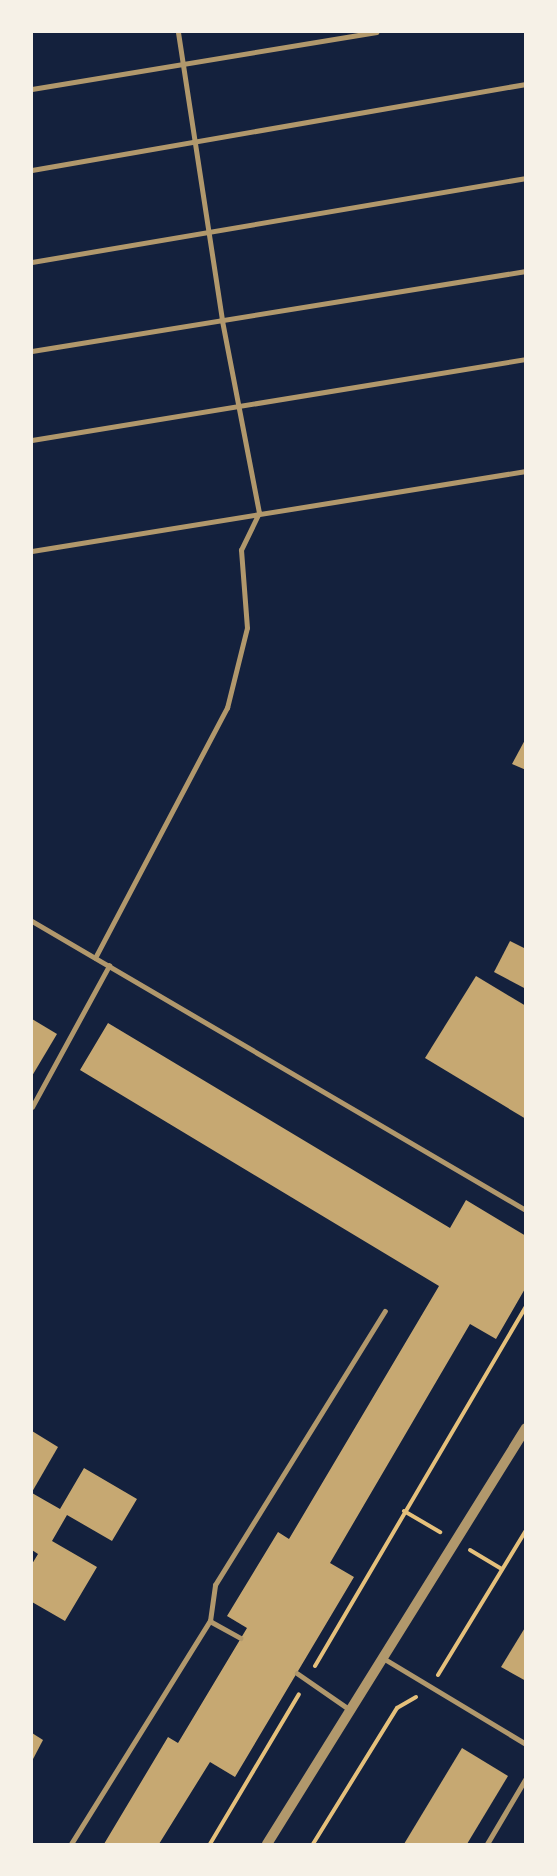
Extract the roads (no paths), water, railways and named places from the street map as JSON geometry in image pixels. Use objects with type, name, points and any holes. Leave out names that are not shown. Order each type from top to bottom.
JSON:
[{"type":"street","points":[[267,1845],[380,1657],[525,1428]]},
{"type":"lane","points":[[95,958],[227,708],[247,628],[241,550],[259,513],[222,320],[178,32]]},
{"type":"lane","points":[[32,89],[376,32]]},
{"type":"lane","points":[[32,170],[525,84]]},
{"type":"lane","points":[[32,262],[525,178]]},
{"type":"lane","points":[[32,351],[525,271]]},
{"type":"lane","points":[[32,440],[525,360]]},
{"type":"lane","points":[[32,551],[525,471]]},
{"type":"lane","points":[[32,921],[525,1210]]},
{"type":"lane","points":[[32,1107],[109,966]]},
{"type":"lane","points":[[70,1845],[210,1621],[215,1585],[385,1311]]},
{"type":"lane","points":[[210,1621],[241,1638]]},
{"type":"lane","points":[[380,1657],[525,1744]]},
{"type":"lane","points":[[297,1673],[349,1709]]},
{"type":"lane","points":[[487,1845],[525,1778]]}]
